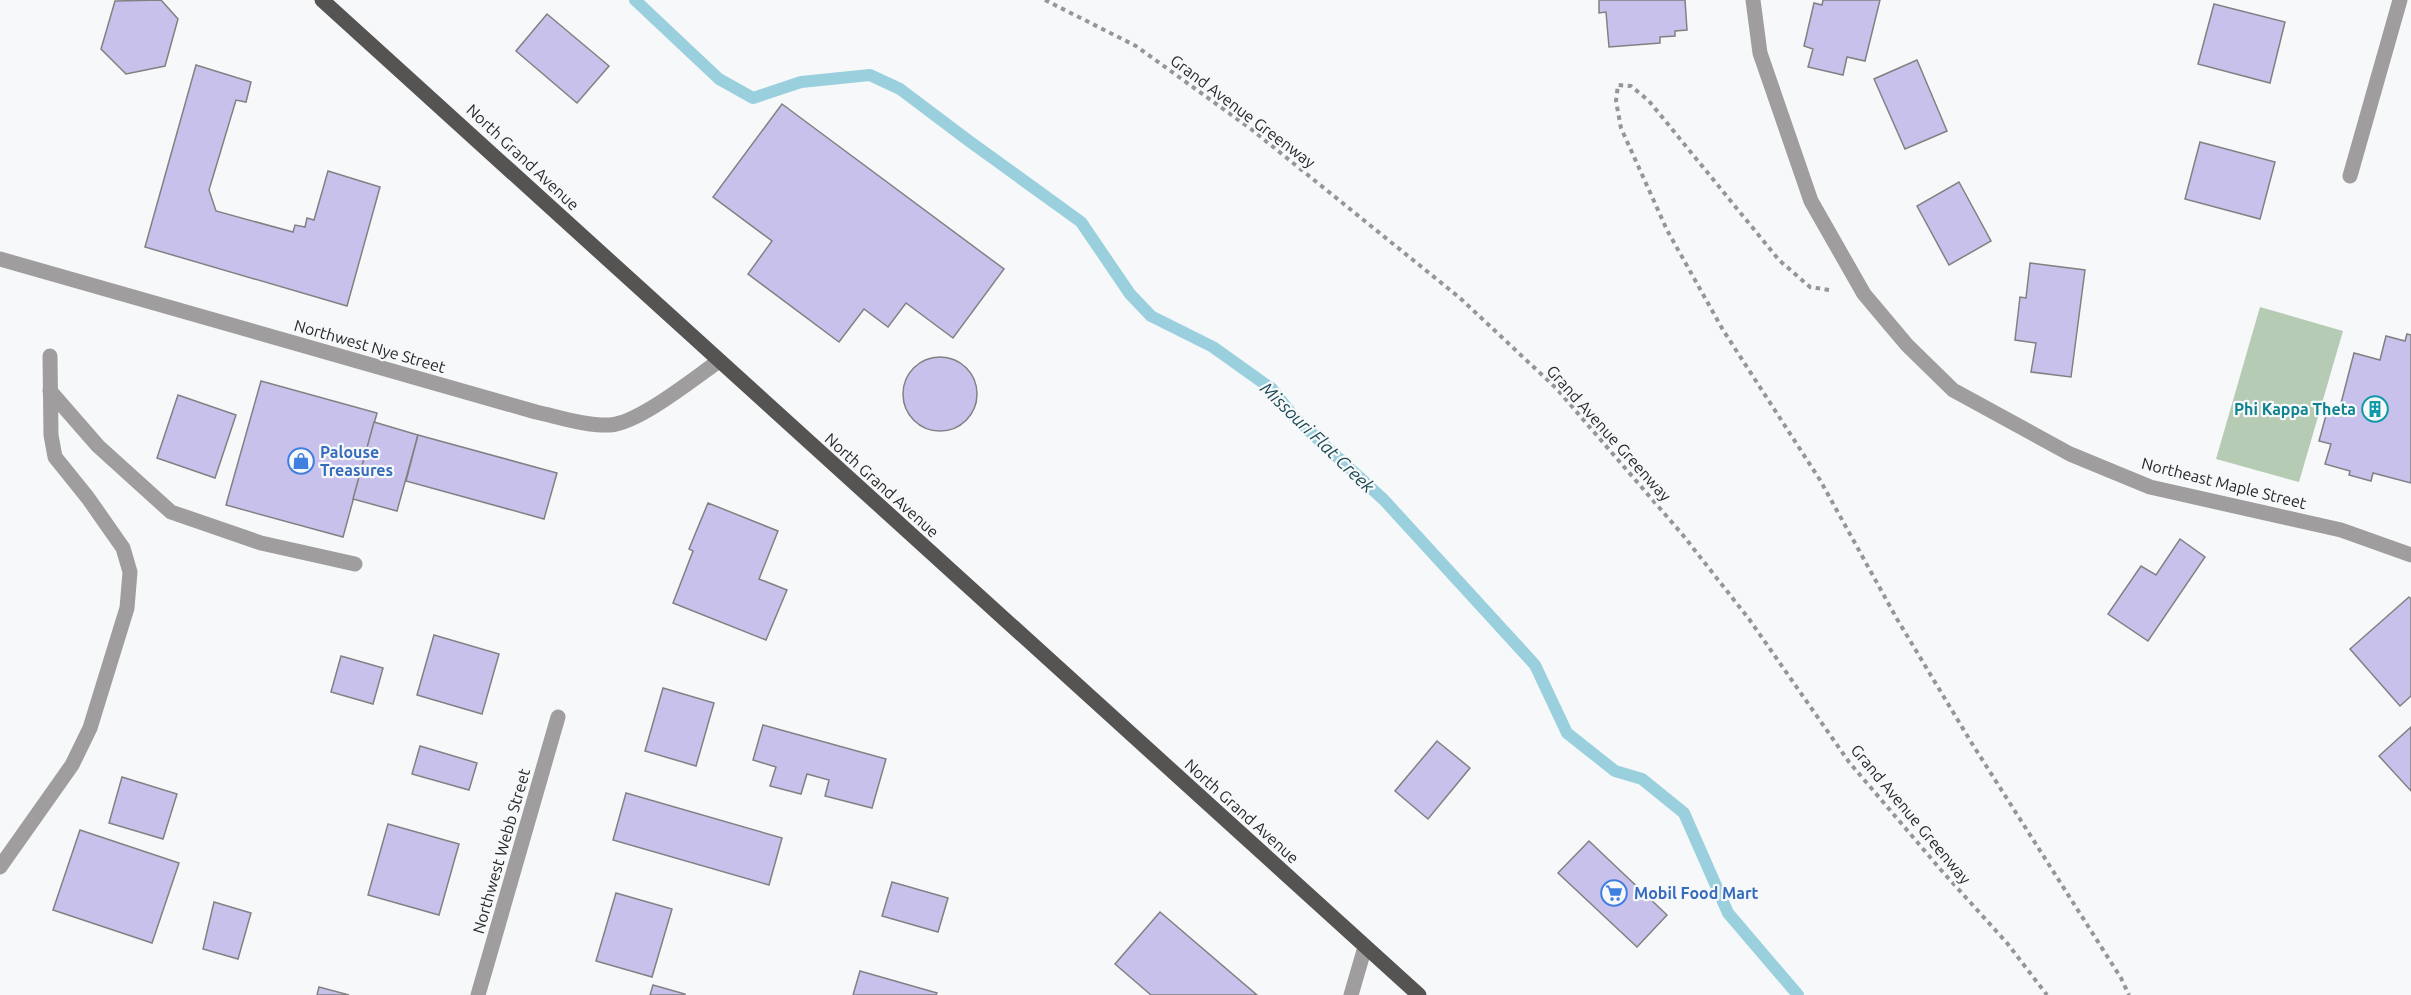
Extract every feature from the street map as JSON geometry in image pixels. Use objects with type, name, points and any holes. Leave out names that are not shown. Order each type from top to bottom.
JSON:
[{"type":"main road","name":"North Grand Avenue","points":[[322,0],[1419,995]]},
{"type":"street","name":"Northeast Maple Street","points":[[1753,0],[1760,53],[1811,201],[1864,294],[1907,345],[1953,390],[2070,454],[2150,487],[2342,530],[2411,555]]},
{"type":"street","points":[[2350,176],[2400,0]]},
{"type":"street","name":"Northwest Nye Street","points":[[0,259],[524,409],[586,422],[610,425],[638,416],[718,361]]},
{"type":"street","points":[[0,867],[72,765],[90,728],[127,608],[130,572],[123,548],[88,498],[55,457],[51,435],[50,357]]},
{"type":"street","points":[[50,391],[98,446],[171,512],[261,543],[355,564]]},
{"type":"street","name":"Northwest Webb Street","points":[[478,995],[558,717]]},
{"type":"street","points":[[1351,995],[1365,946]]},
{"type":"path","name":"Grand Avenue Greenway","points":[[1045,0],[1136,46],[1251,129],[1460,297],[1556,388],[1690,544],[1749,620],[1849,762],[2007,943],[2047,995]]},
{"type":"path","points":[[1864,294],[1810,287],[1779,260],[1649,101],[1631,86],[1618,85],[1616,101],[1621,128],[1667,230],[1712,310],[1820,480],[1897,619],[1971,742],[2121,978],[2129,995]]},
{"type":"green space","points":[[2260,307],[2343,331],[2299,482],[2216,459]]},
{"type":"building","points":[[161,0],[178,19],[165,66],[126,74],[101,49],[115,1]]},
{"type":"building","points":[[1599,0],[1685,0],[1687,30],[1675,31],[1675,36],[1660,37],[1660,43],[1609,47],[1606,12],[1599,13]]},
{"type":"building","points":[[1823,0],[1880,0],[1865,61],[1847,57],[1843,75],[1808,67],[1813,49],[1804,46],[1814,3],[1822,5]]},
{"type":"building","points":[[2214,4],[2285,22],[2270,83],[2198,64]]},
{"type":"building","points":[[547,14],[609,66],[577,103],[516,51]]},
{"type":"building","points":[[1917,60],[1947,131],[1905,149],[1874,79]]},
{"type":"building","points":[[196,65],[251,82],[246,102],[236,100],[209,190],[216,211],[293,232],[295,225],[305,227],[307,218],[314,220],[328,171],[380,187],[347,306],[145,247]]},
{"type":"building","points":[[782,104],[1004,269],[953,338],[906,303],[888,327],[864,309],[839,342],[748,274],[772,241],[713,197]]},
{"type":"building","points":[[2200,142],[2275,162],[2260,219],[2185,199]]},
{"type":"building","points":[[1959,182],[1991,241],[1949,265],[1917,206]]},
{"type":"building","points":[[2030,263],[2085,270],[2071,377],[2031,372],[2036,343],[2015,340],[2020,297],[2026,298]]},
{"type":"building","name":"Phi Kappa Theta","points":[[2407,334],[2411,335],[2411,483],[2373,473],[2371,481],[2349,475],[2350,471],[2325,464],[2331,444],[2319,441],[2328,408],[2339,411],[2354,353],[2380,360],[2386,336],[2405,341]]},
{"type":"building","points":[[940,357],[961,363],[971,373],[977,394],[971,415],[961,425],[940,431],[919,425],[909,415],[903,394],[909,373],[919,363]]},
{"type":"building","name":"Palouse Treasures","points":[[261,381],[377,413],[343,537],[226,505]]},
{"type":"building","points":[[178,395],[236,415],[215,478],[157,458]]},
{"type":"building","points":[[374,422],[418,435],[397,511],[353,499]]},
{"type":"building","points":[[418,435],[557,473],[544,519],[406,481]]},
{"type":"building","points":[[708,503],[778,531],[759,579],[787,590],[766,640],[673,603],[693,551],[689,549]]},
{"type":"building","points":[[2180,539],[2205,557],[2148,641],[2108,614],[2141,566],[2156,575]]},
{"type":"building","points":[[2409,597],[2411,599],[2411,696],[2400,706],[2350,649]]},
{"type":"building","points":[[434,635],[499,654],[482,714],[417,695]]},
{"type":"building","points":[[341,656],[383,668],[373,704],[331,692]]},
{"type":"building","points":[[663,688],[714,703],[696,766],[645,751]]},
{"type":"building","points":[[763,725],[886,759],[872,808],[825,796],[829,780],[807,774],[801,794],[770,786],[776,767],[753,760]]},
{"type":"building","points":[[2411,727],[2411,791],[2379,756]]},
{"type":"building","points":[[1437,741],[1470,768],[1428,819],[1395,791]]},
{"type":"building","points":[[420,746],[477,763],[469,790],[412,774]]},
{"type":"building","points":[[122,777],[177,794],[163,839],[109,823]]},
{"type":"building","points":[[626,793],[782,838],[769,885],[613,840]]},
{"type":"building","points":[[388,824],[459,844],[439,915],[368,895]]},
{"type":"building","points":[[80,830],[179,863],[152,943],[53,910]]},
{"type":"building","points":[[1589,841],[1667,915],[1637,947],[1558,873]]},
{"type":"building","points":[[892,882],[948,898],[938,932],[882,916]]},
{"type":"building","points":[[616,893],[672,909],[652,977],[596,961]]},
{"type":"building","points":[[214,902],[251,913],[238,959],[203,949]]},
{"type":"building","points":[[1160,912],[1257,995],[1151,995],[1115,964]]},
{"type":"building","points":[[860,971],[937,993],[936,995],[853,995]]},
{"type":"building","points":[[653,985],[685,994],[685,995],[650,995]]},
{"type":"building","points":[[319,987],[349,995],[317,995]]},
{"type":"waterway","name":"Missouri Flat Creek","points":[[635,0],[719,79],[753,98],[801,82],[870,75],[900,89],[1081,222],[1130,294],[1151,316],[1213,347],[1272,389],[1294,417],[1384,500],[1535,665],[1567,733],[1615,771],[1642,779],[1684,813],[1728,913],[1798,995]]},
{"type":"place","name":"Phi Kappa Theta","points":[[2375,409]]},
{"type":"place","name":"Palouse Treasures","points":[[301,461]]},
{"type":"place","name":"Mobil Food Mart","points":[[1614,893]]}]
